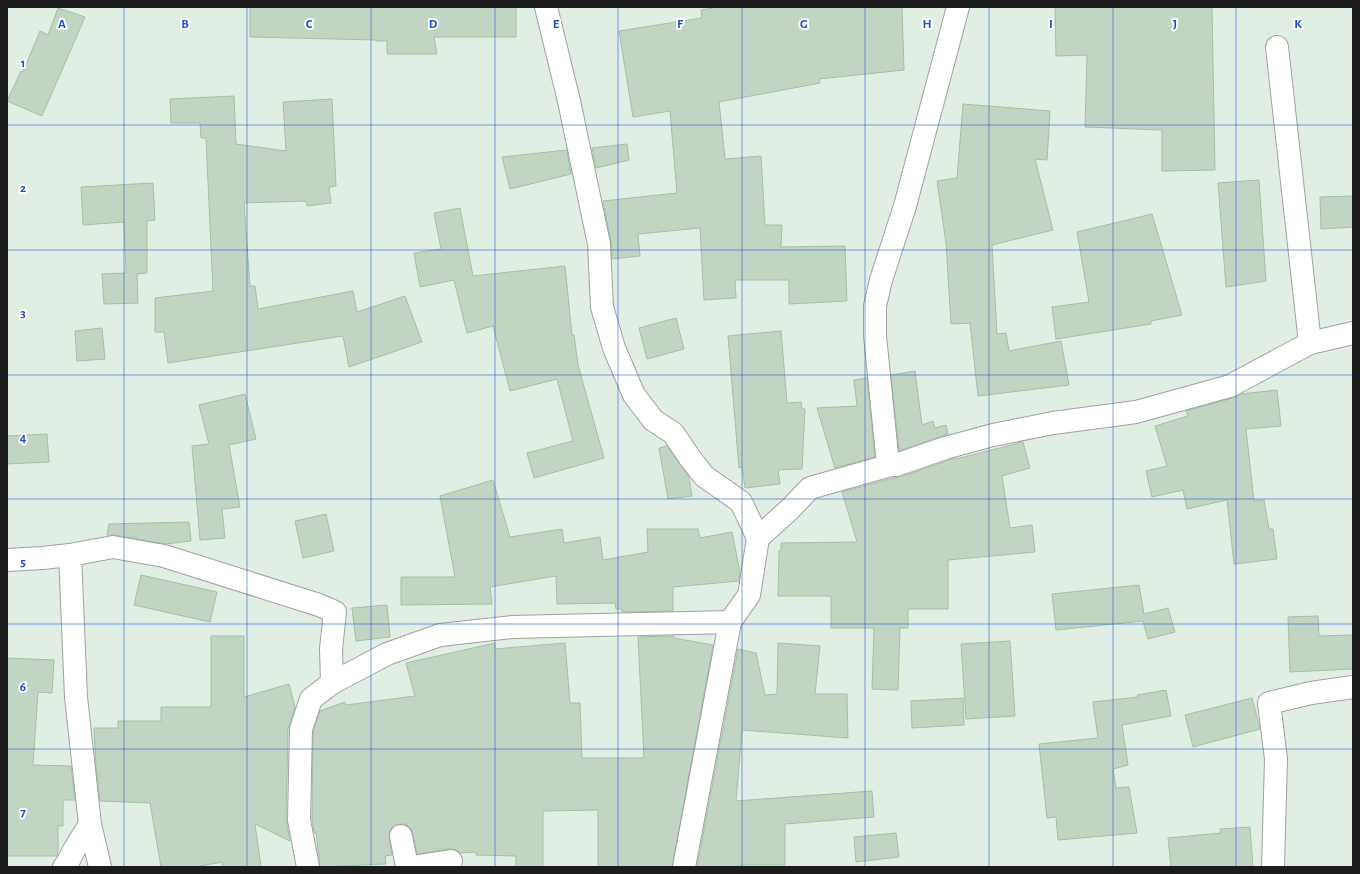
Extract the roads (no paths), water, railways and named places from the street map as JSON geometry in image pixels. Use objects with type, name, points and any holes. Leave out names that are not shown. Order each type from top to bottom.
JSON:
[{"type":"street","points":[[546,7],[599,244],[602,307],[614,348],[634,395],[653,420],[673,433],[704,476],[741,502],[758,538],[749,595],[730,622],[684,867]]},
{"type":"street","points":[[891,465],[887,455],[875,336],[876,306],[881,280],[905,206],[958,7]]},
{"type":"street","points":[[1277,47],[1310,343]]},
{"type":"street","points":[[758,538],[790,509],[810,488],[891,465],[896,465],[945,448],[993,435],[1053,423],[1136,412],[1230,386],[1310,343],[1353,333]]},
{"type":"street","points":[[7,560],[70,555],[113,547],[164,556],[319,605],[335,612],[331,649],[332,683]]},
{"type":"street","points":[[70,555],[76,697],[90,824],[100,867]]},
{"type":"street","points":[[308,867],[300,820],[301,729],[311,699],[332,683],[387,654],[440,635],[512,627],[730,622]]},
{"type":"street","points":[[1273,867],[1276,758],[1269,703],[1311,693],[1353,687]]},
{"type":"street","points":[[64,867],[90,824]]},
{"type":"street","points":[[401,836],[407,867]]},
{"type":"street","points":[[412,867],[451,861]]}]
